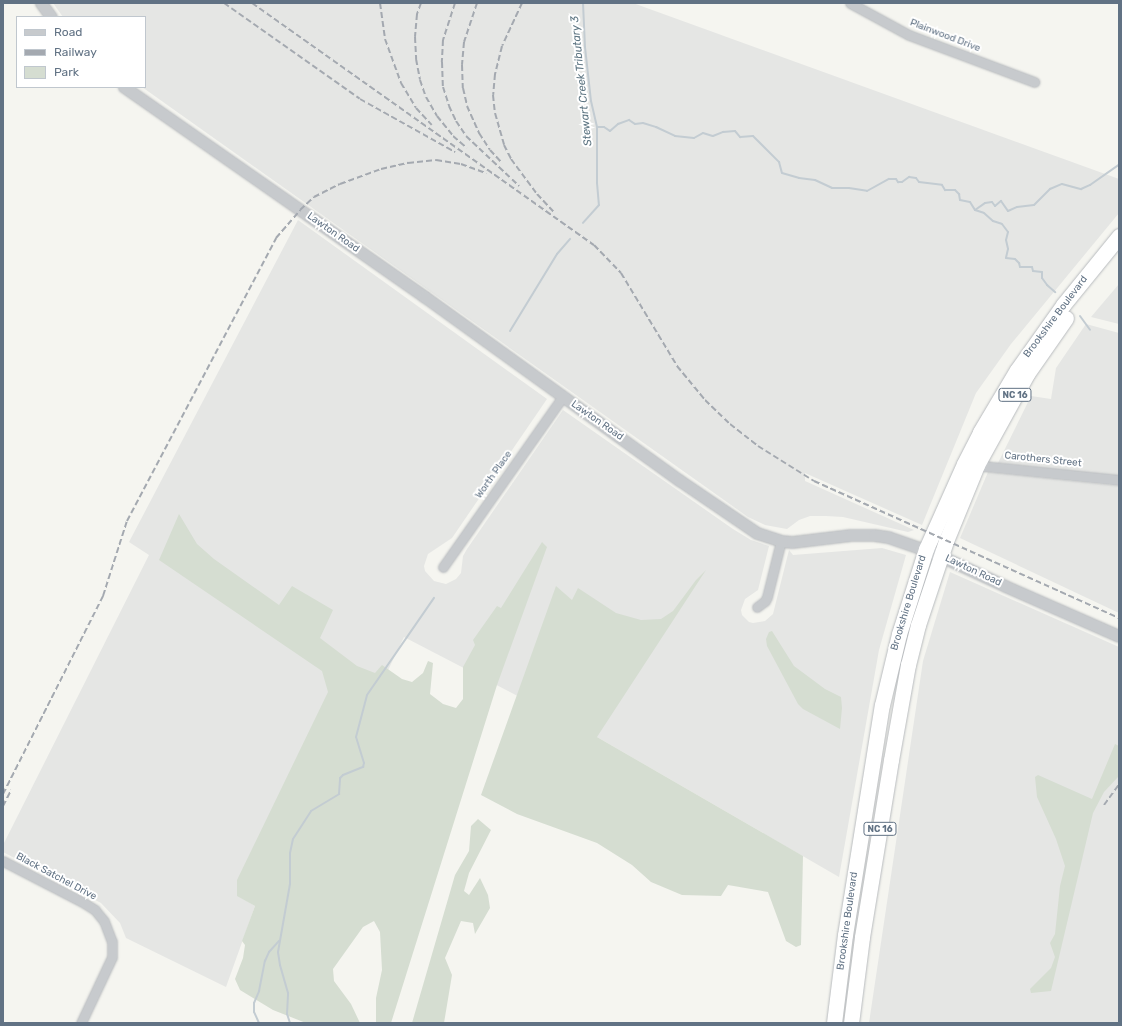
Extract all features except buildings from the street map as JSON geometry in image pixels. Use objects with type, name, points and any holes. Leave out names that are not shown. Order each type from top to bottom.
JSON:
[{"type":"highway","name":"Brookshire Boulevard","points":[[834,1023],[845,934],[882,706],[899,634],[926,549],[970,465],[997,403],[1037,341],[1080,283],[1119,236]]},
{"type":"highway","name":"Brookshire Boulevard","points":[[851,1023],[862,937],[908,665],[918,625],[940,556],[961,501],[970,465],[1027,374],[1070,312],[1119,252]]},
{"type":"street","points":[[41,3],[50,16]]},
{"type":"street","name":"Plainwood Drive","points":[[850,3],[909,35],[1035,82]]},
{"type":"street","name":"Lawton Road","points":[[125,88],[419,293],[744,525],[760,534],[781,541],[792,542],[851,535],[874,535],[888,537],[926,549],[1005,586],[1119,636]]},
{"type":"street","name":"Worth Place","points":[[443,567],[563,396]]},
{"type":"street","name":"Carothers Street","points":[[970,465],[1119,480]]},
{"type":"street","points":[[757,607],[765,601],[767,597],[781,541]]},
{"type":"street","name":"Black Satchel Drive","points":[[3,861],[84,903],[95,910],[104,921],[112,942],[112,958],[81,1023]]},
{"type":"shaded area","points":[[53,3],[633,3],[1119,179],[1119,213],[1011,344],[976,393],[922,525],[805,473],[805,481],[914,530],[908,532],[843,517],[826,516],[810,516],[799,520],[787,529],[765,525],[748,517],[143,88],[146,88],[146,16],[62,16]]},
{"type":"shaded area","points":[[298,220],[547,399],[452,538],[428,554],[424,566],[425,571],[434,581],[446,584],[456,579],[461,573],[463,556],[467,549],[563,410],[733,529],[751,540],[769,546],[758,590],[745,599],[741,610],[742,615],[749,622],[753,623],[765,621],[773,614],[789,550],[793,555],[882,548],[906,555],[879,650],[839,877],[597,737],[404,637],[376,695],[237,895],[255,906],[226,987],[126,938],[120,923],[101,903],[3,852],[3,845],[149,555],[129,542]]},
{"type":"shaded area","points":[[1119,284],[1119,324],[1091,317]]},
{"type":"shaded area","points":[[1086,324],[1119,333],[1119,477],[998,463],[1031,396],[1051,399],[1056,368]]},
{"type":"shaded area","points":[[988,472],[1119,486],[1119,613],[960,538]]},
{"type":"shaded area","points":[[950,572],[1119,647],[1119,1023],[869,1023],[923,661]]},
{"type":"green space","points":[[179,514],[197,544],[214,559],[279,605],[292,586],[333,610],[320,638],[357,666],[375,673],[382,665],[402,679],[412,682],[423,673],[428,661],[433,663],[430,694],[443,704],[456,708],[463,699],[463,667],[475,645],[473,640],[497,606],[501,608],[542,542],[547,547],[497,685],[391,1023],[376,1023],[376,998],[382,970],[380,932],[374,921],[363,927],[333,969],[334,981],[351,1004],[360,1023],[306,1023],[273,1010],[240,990],[235,979],[243,958],[245,945],[242,941],[255,906],[237,896],[237,880],[328,692],[322,671],[159,560]]},
{"type":"green space","points":[[706,570],[597,737],[803,856],[801,945],[796,947],[786,941],[768,892],[728,885],[721,896],[682,895],[651,882],[632,865],[597,843],[517,814],[481,795],[556,586],[572,600],[578,588],[616,613],[641,620],[661,619],[673,611],[696,580]]},
{"type":"green space","points":[[772,631],[794,666],[825,689],[841,697],[842,708],[840,729],[803,709],[798,704],[767,646],[766,639],[769,632]]},
{"type":"green space","points":[[1115,744],[1119,746],[1119,776],[1104,792],[1093,813],[1051,991],[1031,993],[1030,989],[1051,968],[1055,957],[1050,943],[1055,934],[1060,886],[1065,866],[1056,839],[1037,797],[1035,777],[1038,775],[1092,799]]},
{"type":"green space","points":[[478,819],[491,830],[469,873],[464,891],[469,895],[480,878],[488,895],[490,908],[475,934],[473,923],[461,921],[445,958],[452,975],[444,1023],[412,1023],[455,875],[469,851],[471,826]]},
{"type":"waterway","name":"Stewart Creek Tributary 3","points":[[583,3],[585,47],[591,101],[597,127],[597,183],[599,205],[583,223]]},
{"type":"waterway","points":[[597,127],[604,127],[610,131],[618,124],[629,120],[635,124],[643,123],[656,127],[675,136],[694,138],[703,133],[713,136],[723,132],[735,131],[740,137],[753,136],[779,162],[782,173],[799,178],[815,180],[832,188],[849,188],[867,191],[889,179],[896,179],[898,182],[902,182],[909,177],[916,178],[919,182],[942,185],[945,190],[955,190],[959,194],[960,200],[970,202],[975,210],[984,213],[993,221],[1002,224],[1008,232],[1006,240],[1008,249],[1006,258],[1015,259],[1019,263],[1020,267],[1032,267],[1033,271],[1042,272],[1042,278],[1055,292]]},
{"type":"waterway","points":[[975,210],[985,203],[992,202],[995,206],[1001,201],[1008,211],[1017,207],[1034,205],[1050,189],[1062,184],[1081,189],[1090,185],[1119,165]]},
{"type":"waterway","name":"Stewart Creek Tributary 3","points":[[510,331],[557,254],[570,239]]},
{"type":"waterway","points":[[1080,316],[1090,330]]},
{"type":"waterway","name":"Stewart Creek Tributary 3","points":[[290,1023],[287,1014],[288,993],[278,952],[290,884],[290,853],[293,839],[311,811],[339,794],[340,778],[343,775],[363,767],[364,763],[356,737],[367,695],[434,598]]},
{"type":"waterway","points":[[259,1023],[254,1012],[254,1003],[259,991],[265,961],[269,952],[279,941]]},
{"type":"railway","points":[[224,3],[360,99],[455,152]]},
{"type":"railway","points":[[252,3],[594,245],[621,273],[677,366],[705,400],[730,424],[758,446],[814,481],[1119,618]]},
{"type":"railway","points":[[380,3],[385,39],[401,83],[416,108],[432,125]]},
{"type":"railway","points":[[421,3],[417,14],[415,37],[416,59],[420,80],[426,97],[437,116],[453,136],[467,148]]},
{"type":"railway","points":[[455,3],[443,40],[443,87],[449,106],[456,121],[466,136],[519,186]]},
{"type":"railway","points":[[477,3],[464,42],[462,65],[463,88],[467,106],[479,133],[490,150],[501,162]]},
{"type":"railway","points":[[522,3],[502,46],[495,74],[493,95],[495,113],[504,145],[511,159],[537,194],[554,212]]},
{"type":"railway","points":[[3,794],[103,596],[127,521],[276,238],[300,210],[314,197],[340,184],[381,169],[408,163],[436,160],[461,164],[486,173]]},
{"type":"railway","points":[[1104,805],[1119,784]]},
{"type":"railway","points":[[3,806],[11,790]]}]
